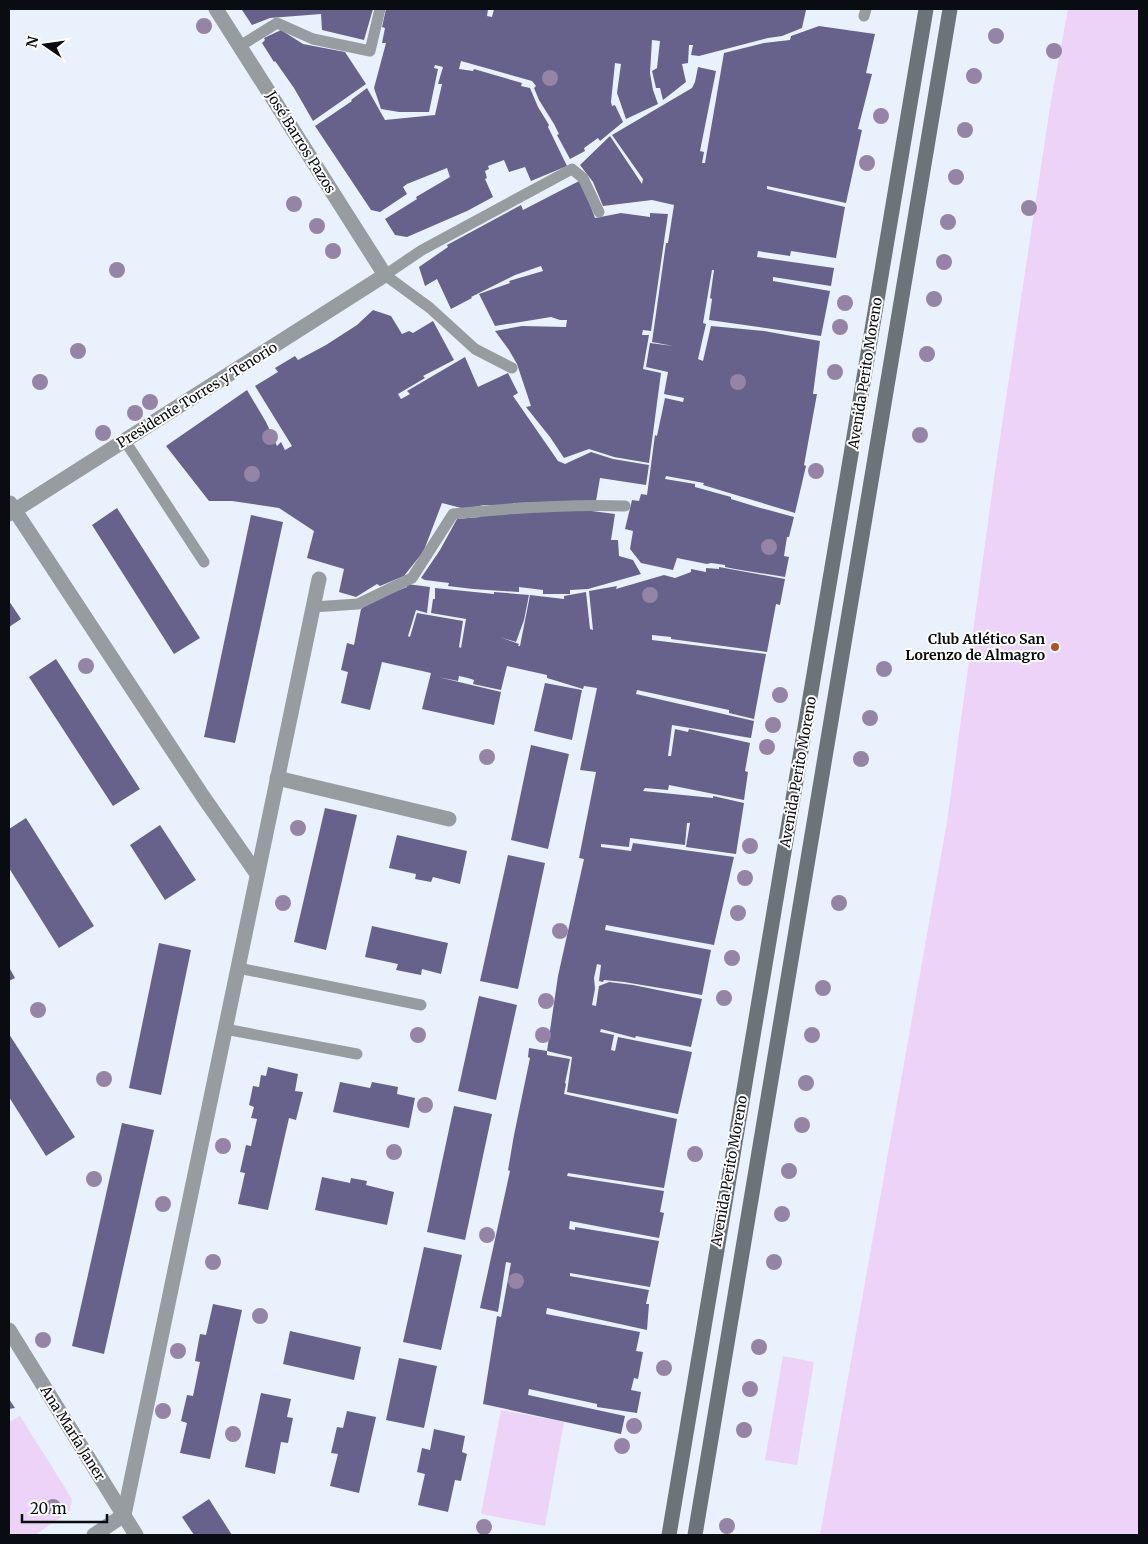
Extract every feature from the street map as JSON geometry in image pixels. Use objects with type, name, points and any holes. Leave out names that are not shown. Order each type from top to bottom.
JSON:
[{"type":"main road","name":"Avenida Perito Moreno","points":[[669,1535],[926,9]]},
{"type":"main road","name":"Avenida Perito Moreno","points":[[695,1535],[950,9]]},
{"type":"street","name":"José Barros Pazos","points":[[216,9],[385,275]]},
{"type":"street","name":"Presidente Torres y Tenorio","points":[[11,509],[124,441],[385,275]]},
{"type":"street","points":[[11,509],[257,874]]},
{"type":"street","points":[[94,1535],[124,1515],[318,579]]},
{"type":"street","points":[[277,778],[450,819]]},
{"type":"street","name":"Ana María Janer","points":[[9,1330],[136,1535]]},
{"type":"lane","points":[[240,46],[277,23],[313,39],[370,51],[380,9]]},
{"type":"lane","points":[[512,368],[475,350],[430,308],[385,275],[422,250],[572,169],[584,178],[599,212]]},
{"type":"lane","points":[[124,441],[204,562]]},
{"type":"lane","points":[[312,607],[358,604],[412,578],[453,514],[515,507],[581,504],[626,506]]},
{"type":"lane","points":[[238,968],[421,1005]]},
{"type":"lane","points":[[225,1029],[357,1054]]},
{"type":"shaded area","name":"Club Atlético San Lorenzo de Almagro","points":[[1068,9],[1139,9],[1139,1535],[820,1535],[947,822],[995,471],[1050,107]]},
{"type":"shaded area","points":[[783,1356],[814,1362],[797,1465],[765,1460]]},
{"type":"shaded area","points":[[501,1410],[564,1422],[545,1526],[481,1514]]},
{"type":"shaded area","points":[[20,1416],[72,1499],[70,1511],[35,1535],[9,1535],[9,1422]]},
{"type":"building","points":[[243,9],[373,9],[364,40],[322,30],[321,14],[270,18],[252,25]]},
{"type":"building","points":[[386,9],[488,9],[487,16],[492,17],[494,9],[806,10],[802,28],[782,36],[699,56],[691,55],[693,45],[689,45],[688,63],[682,64],[686,82],[663,100],[660,88],[656,88],[652,71],[657,68],[660,41],[652,40],[650,73],[658,104],[626,119],[617,93],[621,64],[615,63],[611,102],[612,106],[615,105],[623,122],[600,141],[598,138],[584,148],[585,151],[570,159],[557,135],[559,134],[554,124],[539,100],[534,88],[536,86],[532,81],[461,61],[459,69],[473,71],[474,69],[522,83],[521,86],[530,88],[567,166],[531,181],[525,167],[509,172],[504,160],[488,166],[489,169],[485,171],[487,178],[485,179],[493,197],[467,211],[407,237],[395,235],[385,219],[417,199],[416,197],[450,177],[447,168],[407,184],[403,187],[407,194],[380,212],[371,210],[315,126],[352,101],[367,88],[385,120],[435,115],[442,84],[438,84],[443,67],[435,65],[434,68],[438,69],[429,112],[399,112],[381,109],[374,88],[386,43],[382,43],[385,28],[382,27]]},
{"type":"building","points":[[819,26],[875,34],[866,73],[872,74],[858,129],[862,130],[846,203],[767,186],[767,189],[845,207],[836,258],[791,251],[790,256],[758,251],[757,257],[834,268],[831,286],[773,277],[773,281],[830,291],[821,336],[709,320],[714,270],[712,270],[703,323],[706,324],[698,359],[703,361],[711,326],[764,331],[820,341],[813,394],[817,394],[804,465],[806,466],[795,513],[703,485],[704,483],[666,476],[665,479],[695,484],[695,487],[731,497],[731,499],[794,517],[789,537],[787,537],[784,556],[789,557],[785,577],[677,558],[673,570],[641,563],[630,549],[633,531],[625,529],[632,500],[639,501],[641,494],[647,495],[655,435],[657,436],[665,398],[683,402],[684,398],[664,394],[668,372],[646,367],[650,343],[673,346],[652,342],[666,243],[668,243],[674,205],[652,200],[603,206],[593,182],[580,165],[610,136],[642,184],[643,179],[612,135],[692,88],[698,67],[716,71],[700,151],[704,152],[702,163],[705,163],[724,53],[764,43],[790,40],[791,36]]},
{"type":"building","points":[[281,30],[303,44],[345,52],[366,84],[313,121],[294,88],[262,43],[265,40],[264,38]]},
{"type":"building","points":[[581,180],[595,218],[621,213],[650,217],[650,213],[668,214],[651,331],[643,330],[642,335],[649,335],[643,369],[661,373],[649,463],[614,457],[589,449],[564,458],[526,407],[531,406],[517,364],[495,331],[522,326],[566,327],[567,320],[551,317],[495,326],[479,294],[510,283],[509,281],[543,271],[541,266],[515,275],[471,297],[451,309],[437,279],[425,286],[419,267],[448,247],[447,245],[521,205],[523,210]]},
{"type":"building","points":[[373,310],[391,316],[402,334],[409,331],[413,333],[433,321],[454,360],[423,376],[425,378],[398,394],[401,399],[410,394],[407,391],[465,357],[478,387],[508,373],[518,393],[513,396],[558,461],[565,464],[591,452],[613,459],[649,465],[646,485],[600,478],[596,501],[513,503],[513,505],[484,505],[465,509],[442,503],[421,558],[419,557],[404,576],[380,586],[377,584],[356,597],[339,592],[344,569],[307,558],[314,531],[279,508],[232,501],[209,501],[166,446],[247,390],[266,422],[277,446],[281,442],[285,450],[292,446],[255,386],[278,372],[275,368],[295,356],[298,360],[326,345],[357,325]]},
{"type":"building","points":[[117,508],[200,638],[174,654],[92,525]]},
{"type":"building","points":[[500,511],[592,511],[615,514],[611,540],[618,540],[619,556],[633,560],[641,574],[588,589],[570,590],[570,594],[543,594],[543,590],[519,587],[519,592],[473,589],[448,586],[449,583],[421,578],[440,550],[457,519],[480,517],[480,514]]},
{"type":"building","points":[[251,515],[283,522],[235,743],[204,737]]},
{"type":"building","points":[[719,567],[785,579],[780,605],[776,604],[767,652],[652,635],[652,640],[766,654],[754,719],[729,713],[729,710],[637,690],[636,694],[754,721],[751,738],[672,725],[668,756],[671,756],[675,729],[688,732],[689,729],[750,743],[745,771],[748,772],[744,800],[669,785],[668,790],[645,788],[643,791],[713,798],[713,796],[744,803],[736,854],[686,847],[690,823],[687,823],[685,845],[630,838],[629,847],[601,844],[601,847],[631,851],[633,843],[734,857],[714,945],[606,925],[605,930],[711,950],[702,995],[624,982],[599,981],[601,965],[597,964],[592,1005],[596,1006],[599,986],[609,982],[702,999],[691,1047],[636,1036],[635,1038],[601,1029],[600,1032],[614,1035],[611,1050],[615,1051],[618,1037],[692,1052],[678,1114],[567,1092],[572,1057],[547,1051],[558,976],[584,859],[579,858],[596,772],[580,770],[597,688],[584,686],[583,689],[547,678],[547,675],[507,666],[501,690],[473,684],[474,680],[459,676],[458,681],[438,677],[501,692],[494,725],[422,709],[431,673],[382,662],[370,710],[341,703],[348,672],[341,670],[347,643],[354,645],[361,609],[375,599],[407,587],[407,584],[430,587],[427,613],[416,610],[408,636],[410,637],[417,613],[463,621],[459,647],[461,648],[466,619],[431,613],[433,599],[435,599],[435,588],[494,594],[494,592],[529,595],[524,620],[516,642],[500,637],[520,646],[530,595],[564,599],[564,596],[586,592],[590,629],[593,630],[589,591],[617,586],[616,589],[664,575],[675,578],[691,572],[691,569],[706,572],[706,568],[719,569]]},
{"type":"building","points":[[9,601],[21,619],[9,627]]},
{"type":"building","points":[[56,659],[140,789],[113,806],[29,677]]},
{"type":"building","points":[[545,683],[582,690],[572,740],[534,731]]},
{"type":"building","points":[[531,745],[569,754],[548,849],[511,840]]},
{"type":"building","points":[[325,808],[357,815],[326,950],[294,942]]},
{"type":"building","points":[[26,818],[94,926],[59,948],[9,868],[9,829]]},
{"type":"building","points":[[160,825],[196,880],[165,900],[130,845]]},
{"type":"building","points":[[397,835],[467,851],[460,884],[433,877],[431,882],[415,879],[416,874],[389,868]]},
{"type":"building","points":[[508,855],[545,863],[518,989],[480,981]]},
{"type":"building","points":[[372,926],[448,943],[441,974],[422,969],[421,975],[396,970],[398,964],[365,957]]},
{"type":"building","points":[[159,943],[191,950],[161,1095],[129,1088]]},
{"type":"building","points":[[9,967],[15,978],[9,981]]},
{"type":"building","points":[[479,996],[517,1005],[496,1100],[458,1091]]},
{"type":"building","points":[[9,1034],[75,1137],[46,1156],[9,1097]]},
{"type":"building","points":[[529,1048],[547,1051],[547,1055],[570,1059],[564,1094],[677,1119],[664,1188],[568,1173],[567,1176],[664,1191],[660,1212],[664,1213],[659,1238],[570,1221],[569,1229],[575,1230],[575,1227],[659,1241],[650,1287],[570,1273],[570,1276],[649,1290],[646,1304],[649,1304],[647,1330],[547,1308],[546,1314],[640,1332],[636,1351],[643,1352],[638,1379],[634,1378],[631,1390],[641,1392],[637,1413],[597,1407],[597,1404],[529,1389],[528,1395],[625,1416],[621,1434],[483,1404],[497,1316],[501,1317],[511,1263],[506,1262],[498,1312],[480,1308],[510,1171],[508,1170],[514,1135],[530,1058],[528,1057]]},
{"type":"building","points":[[268,1067],[298,1074],[295,1091],[303,1092],[296,1120],[289,1118],[268,1210],[238,1204],[245,1173],[240,1172],[246,1145],[251,1146],[257,1119],[251,1118],[254,1107],[249,1105],[253,1086],[259,1087],[261,1075],[266,1076]]},
{"type":"building","points":[[340,1082],[370,1088],[372,1082],[398,1087],[397,1094],[415,1098],[409,1128],[333,1112]]},
{"type":"building","points":[[454,1106],[492,1114],[465,1240],[427,1232]]},
{"type":"building","points":[[122,1123],[154,1130],[104,1354],[72,1346]]},
{"type":"building","points":[[322,1177],[350,1183],[351,1178],[367,1181],[366,1185],[394,1192],[387,1225],[315,1210]]},
{"type":"building","points":[[424,1247],[462,1255],[441,1350],[403,1342]]},
{"type":"building","points":[[213,1304],[242,1310],[210,1459],[180,1453],[187,1423],[181,1421],[187,1395],[193,1396],[200,1362],[195,1361],[200,1334],[206,1335]]},
{"type":"building","points":[[290,1331],[361,1347],[354,1380],[283,1364]]},
{"type":"building","points":[[399,1358],[437,1366],[424,1428],[386,1420]]},
{"type":"building","points":[[261,1393],[291,1399],[287,1417],[293,1418],[288,1443],[281,1442],[275,1474],[245,1467]]},
{"type":"building","points":[[9,1399],[15,1408],[9,1409]]},
{"type":"building","points":[[347,1411],[376,1417],[359,1493],[330,1486],[338,1454],[331,1453],[337,1427],[343,1428]]},
{"type":"building","points":[[434,1429],[465,1436],[462,1452],[467,1454],[461,1481],[455,1480],[448,1512],[418,1505],[425,1474],[417,1472],[422,1448],[430,1450]]},
{"type":"building","points":[[209,1499],[232,1535],[194,1535],[182,1517]]},
{"type":"place","name":"Club Atlético San Lorenzo de Almagro","points":[[1055,647]]}]
